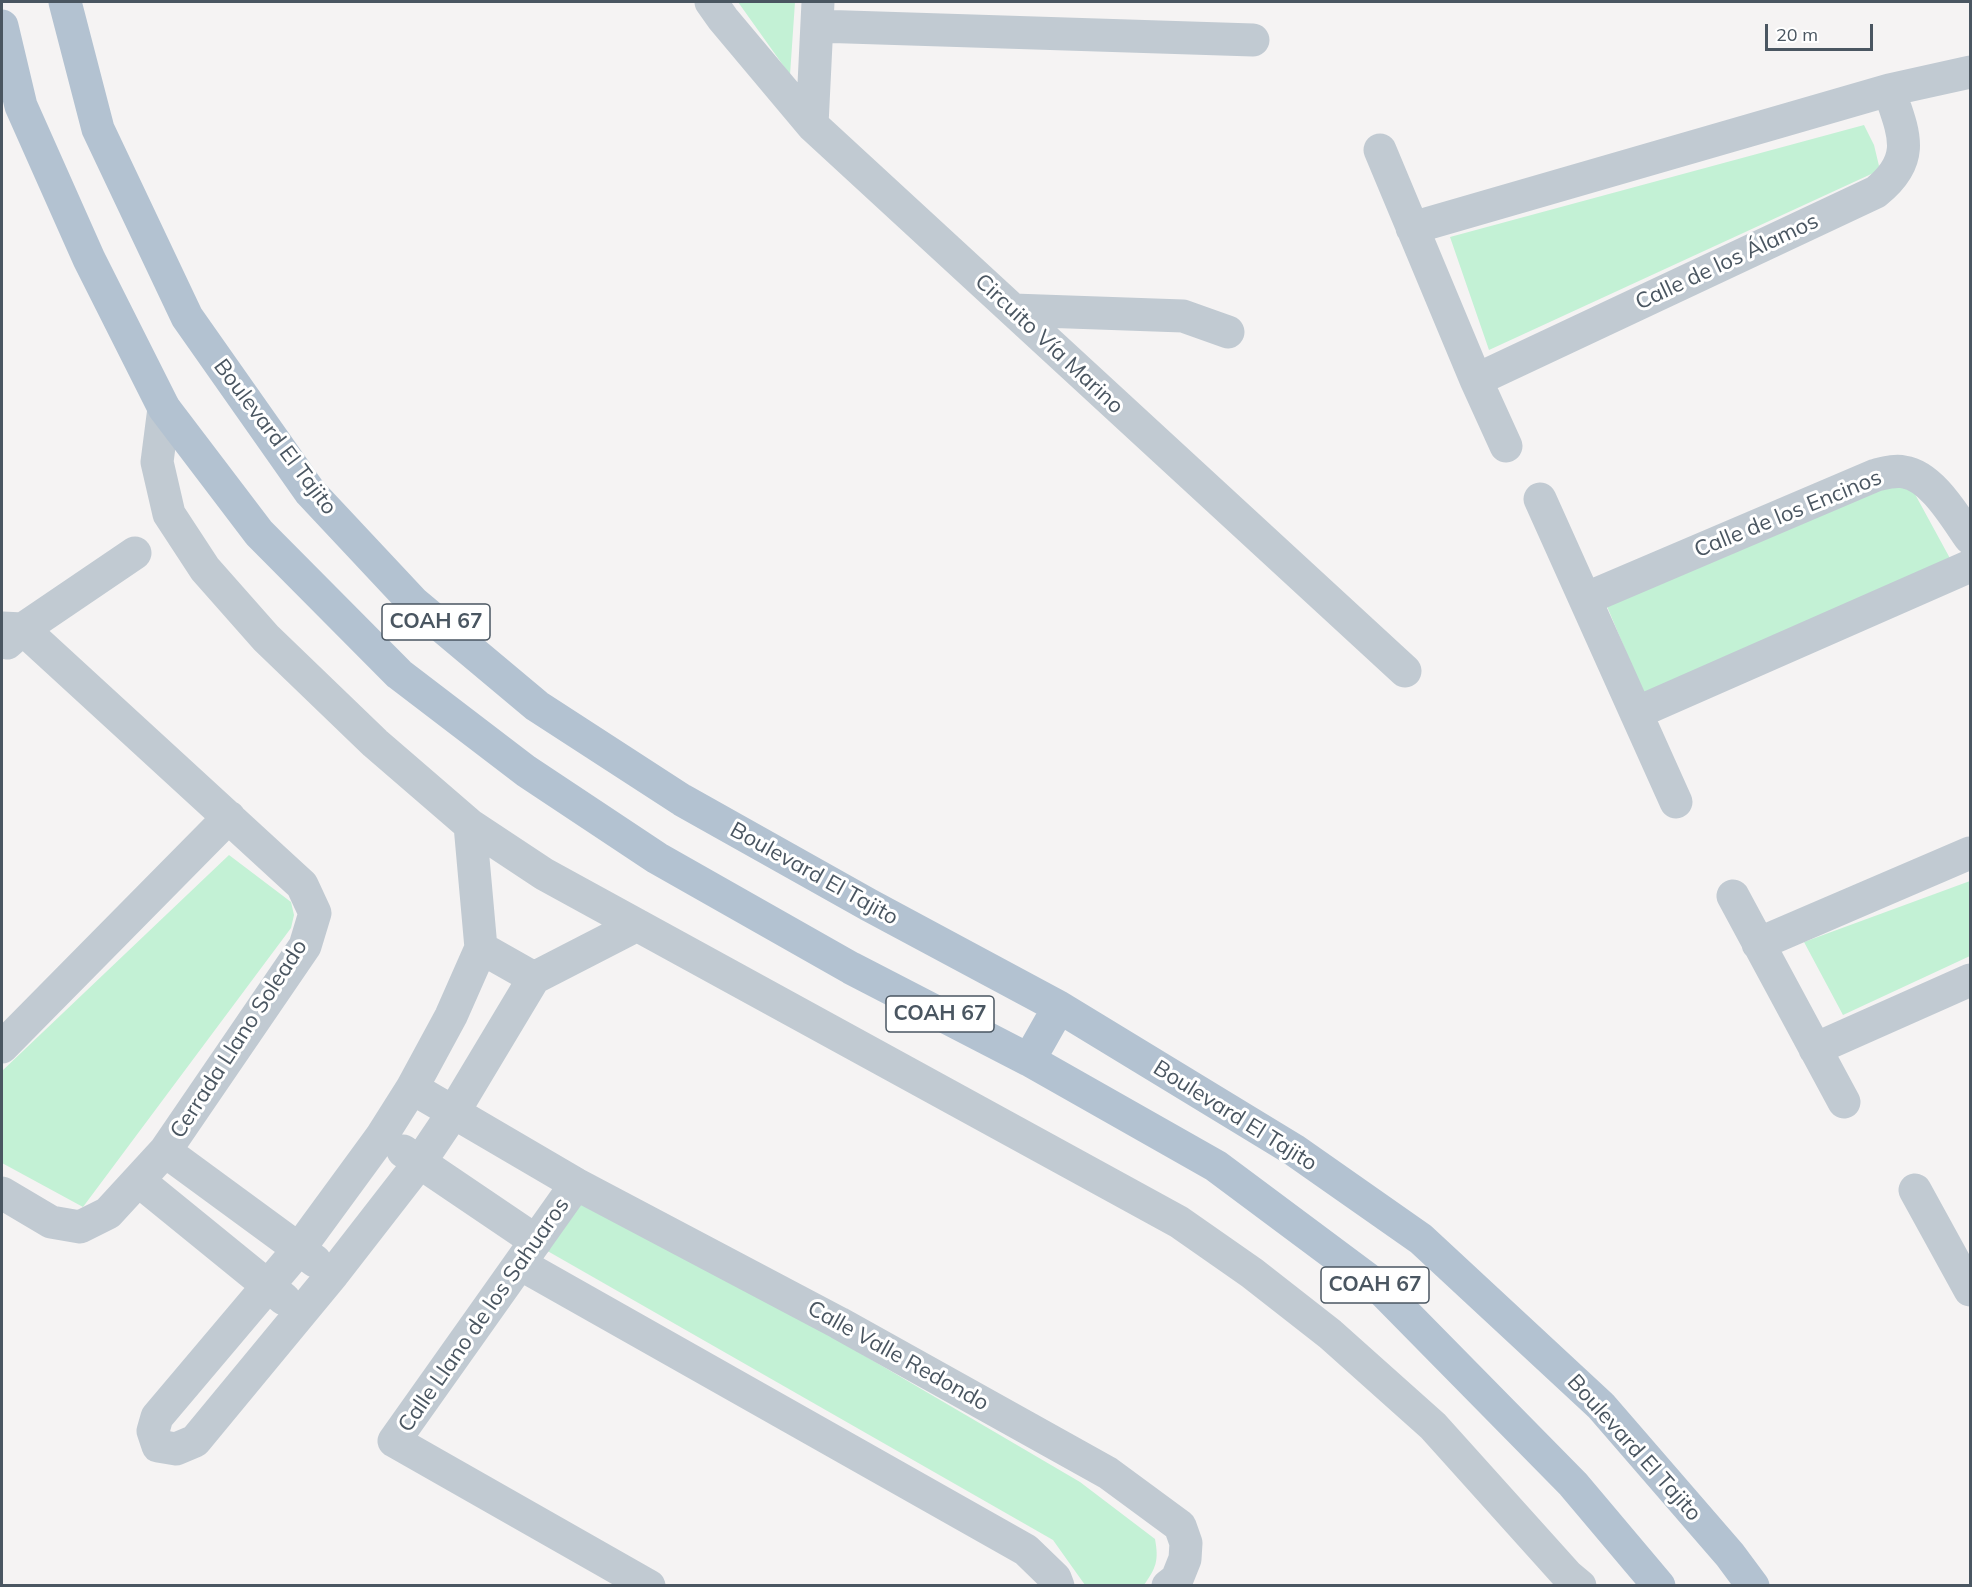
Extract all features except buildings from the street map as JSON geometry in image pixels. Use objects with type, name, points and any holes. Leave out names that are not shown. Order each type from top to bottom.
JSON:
[{"type":"main road","name":"Boulevard El Tajito","points":[[65,2],[98,129],[187,317],[310,492],[414,603],[537,706],[682,800],[869,905],[1059,1007],[1294,1150],[1421,1239],[1601,1406],[1730,1554],[1753,1586]]},
{"type":"main road","name":"COAH 67","points":[[2,26],[21,106],[89,259],[164,408],[260,533],[399,674],[526,771],[657,858],[851,968],[1029,1060],[1216,1166],[1381,1289],[1573,1484],[1659,1586]]},
{"type":"main road","points":[[1029,1060],[1059,1007]]},
{"type":"street","name":"Circuito Vía Marino","points":[[711,2],[723,20],[812,125],[1405,671]]},
{"type":"street","points":[[812,125],[818,14],[1253,40]]},
{"type":"street","points":[[1412,228],[1889,90],[1971,72]]},
{"type":"street","name":"Calle de los Álamos","points":[[1476,380],[1876,192],[1899,168],[1905,145],[1904,133],[1889,90]]},
{"type":"street","points":[[1380,150],[1506,446]]},
{"type":"street","points":[[1013,310],[1183,316],[1228,332]]},
{"type":"street","points":[[164,408],[157,462],[169,514],[205,569],[266,638],[375,743],[470,825],[544,874],[1179,1222],[1252,1273],[1330,1334],[1433,1426],[1568,1576],[1580,1586]]},
{"type":"street","name":"Calle de los Encinos","points":[[1585,599],[1876,475],[1890,472],[1916,475],[1926,482],[1971,538]]},
{"type":"street","points":[[1540,499],[1676,802]]},
{"type":"street","name":"Cerrada Llano Soleado","points":[[2,1193],[51,1222],[80,1227],[108,1214],[165,1151],[305,946],[315,914],[302,885],[229,817],[9,635],[135,553]]},
{"type":"street","points":[[1636,713],[1971,566]]},
{"type":"street","points":[[2,1047],[229,817]]},
{"type":"street","points":[[470,825],[481,948],[451,1016],[412,1088],[381,1137],[299,1249],[157,1417],[153,1431],[159,1446],[176,1449],[195,1441],[333,1274],[420,1162],[453,1113],[534,978],[637,925]]},
{"type":"street","points":[[1758,944],[1971,853]]},
{"type":"street","points":[[1733,896],[1844,1102]]},
{"type":"street","points":[[481,948],[534,978]]},
{"type":"street","points":[[1815,1048],[1971,980]]},
{"type":"street","name":"Calle Valle Redondo","points":[[412,1088],[576,1184],[839,1323],[1108,1473],[1180,1526],[1186,1543],[1176,1572]]},
{"type":"street","points":[[381,1137],[420,1162],[528,1252],[1026,1550],[1054,1578],[1058,1586]]},
{"type":"street","name":"Cerrada Llano Soleado","points":[[165,1151],[333,1274]]},
{"type":"street","points":[[139,1181],[300,1312]]},
{"type":"street","name":"Calle Llano de los Sahuaros","points":[[576,1184],[394,1441],[649,1586]]},
{"type":"street","points":[[1916,1190],[1962,1255],[1971,1290]]},
{"type":"green space","points":[[738,2],[795,2],[790,75]]},
{"type":"green space","points":[[1864,125],[1874,145],[1880,170],[1489,350],[1450,237]]},
{"type":"green space","points":[[1882,485],[1910,485],[1952,562],[1648,704],[1606,604]]},
{"type":"green space","points":[[229,855],[291,902],[294,915],[291,928],[83,1207],[2,1163],[2,1071]]},
{"type":"green space","points":[[1970,881],[1970,956],[1843,1015],[1804,942]]},
{"type":"green space","points":[[587,1193],[1080,1482],[1155,1539],[1156,1564],[1144,1585],[1085,1585],[1053,1540],[544,1249]]}]
